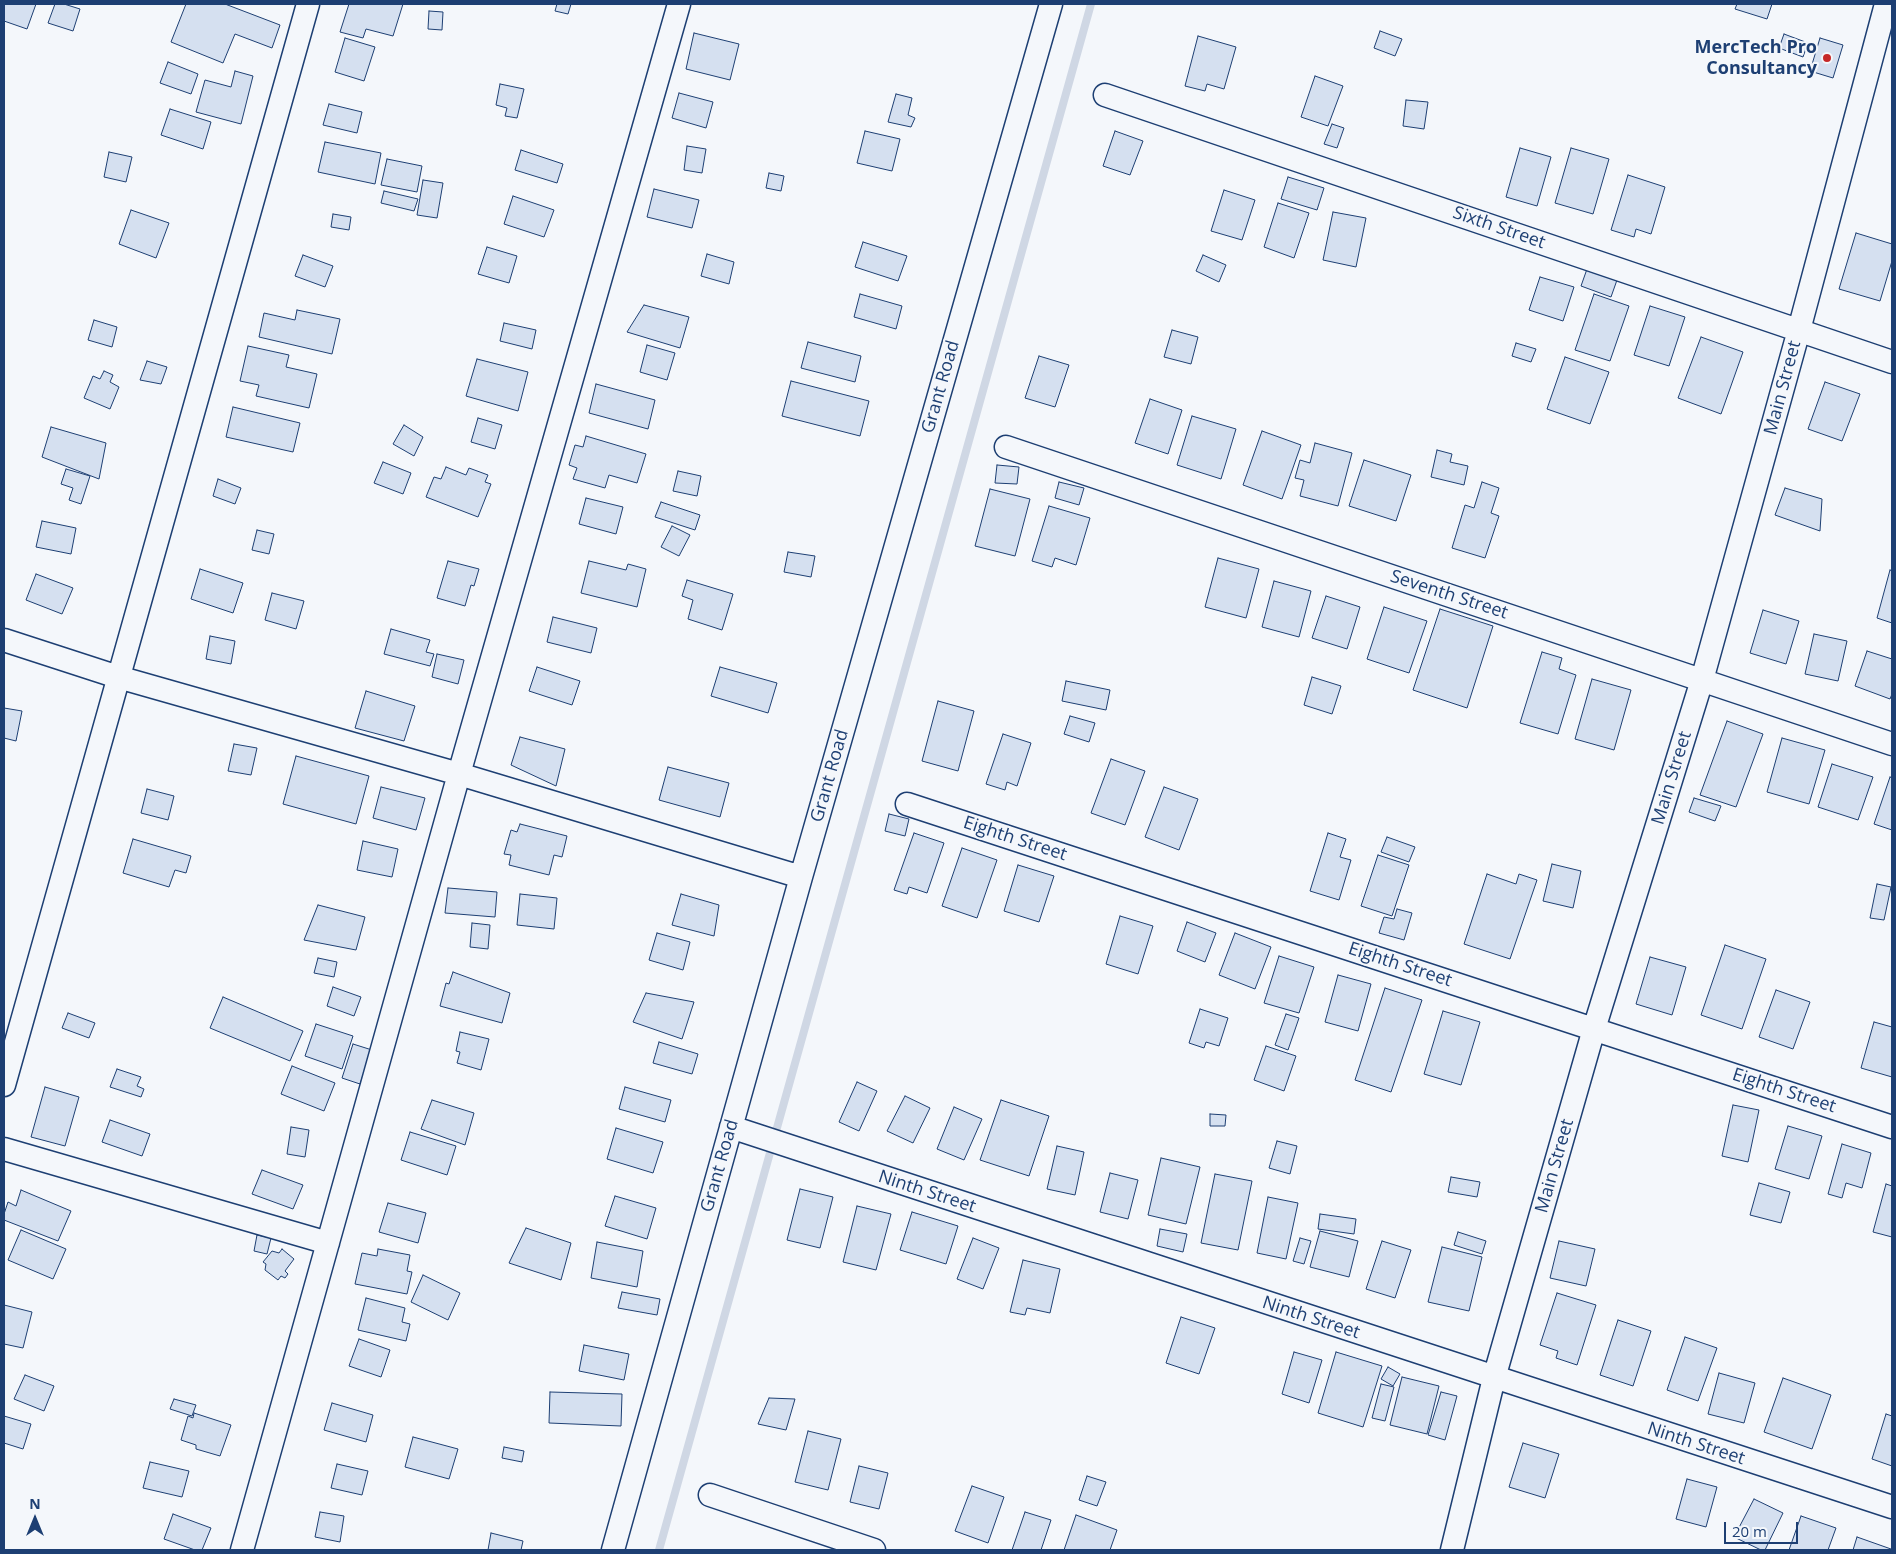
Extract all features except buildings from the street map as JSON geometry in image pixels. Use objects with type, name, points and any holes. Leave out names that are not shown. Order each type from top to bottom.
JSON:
[{"type":"street","points":[[4,1085],[308,4]]},
{"type":"street","points":[[242,1550],[459,774],[679,4]]},
{"type":"street","name":"Grant Road","points":[[613,1550],[801,877],[1051,4]]},
{"type":"street","name":"Main Street","points":[[1452,1550],[1494,1378],[1594,1029],[1702,680],[1799,330],[1886,4]]},
{"type":"street","name":"Sixth Street","points":[[1105,95],[1892,362]]},
{"type":"street","name":"Seventh Street","points":[[1006,447],[1892,744]]},
{"type":"street","points":[[4,640],[118,677],[459,774],[801,877]]},
{"type":"street","name":"Eighth Street","points":[[907,804],[1892,1126]]},
{"type":"street","name":"Ninth Street","points":[[731,1127],[1892,1507]]},
{"type":"street","points":[[4,1149],[328,1243]]},
{"type":"street","points":[[710,1496],[874,1550]]},
{"type":"waterway","points":[[659,1550],[1091,4]]},
{"type":"place","name":"MercTech Pro Consultancy","points":[[1827,58]]}]
